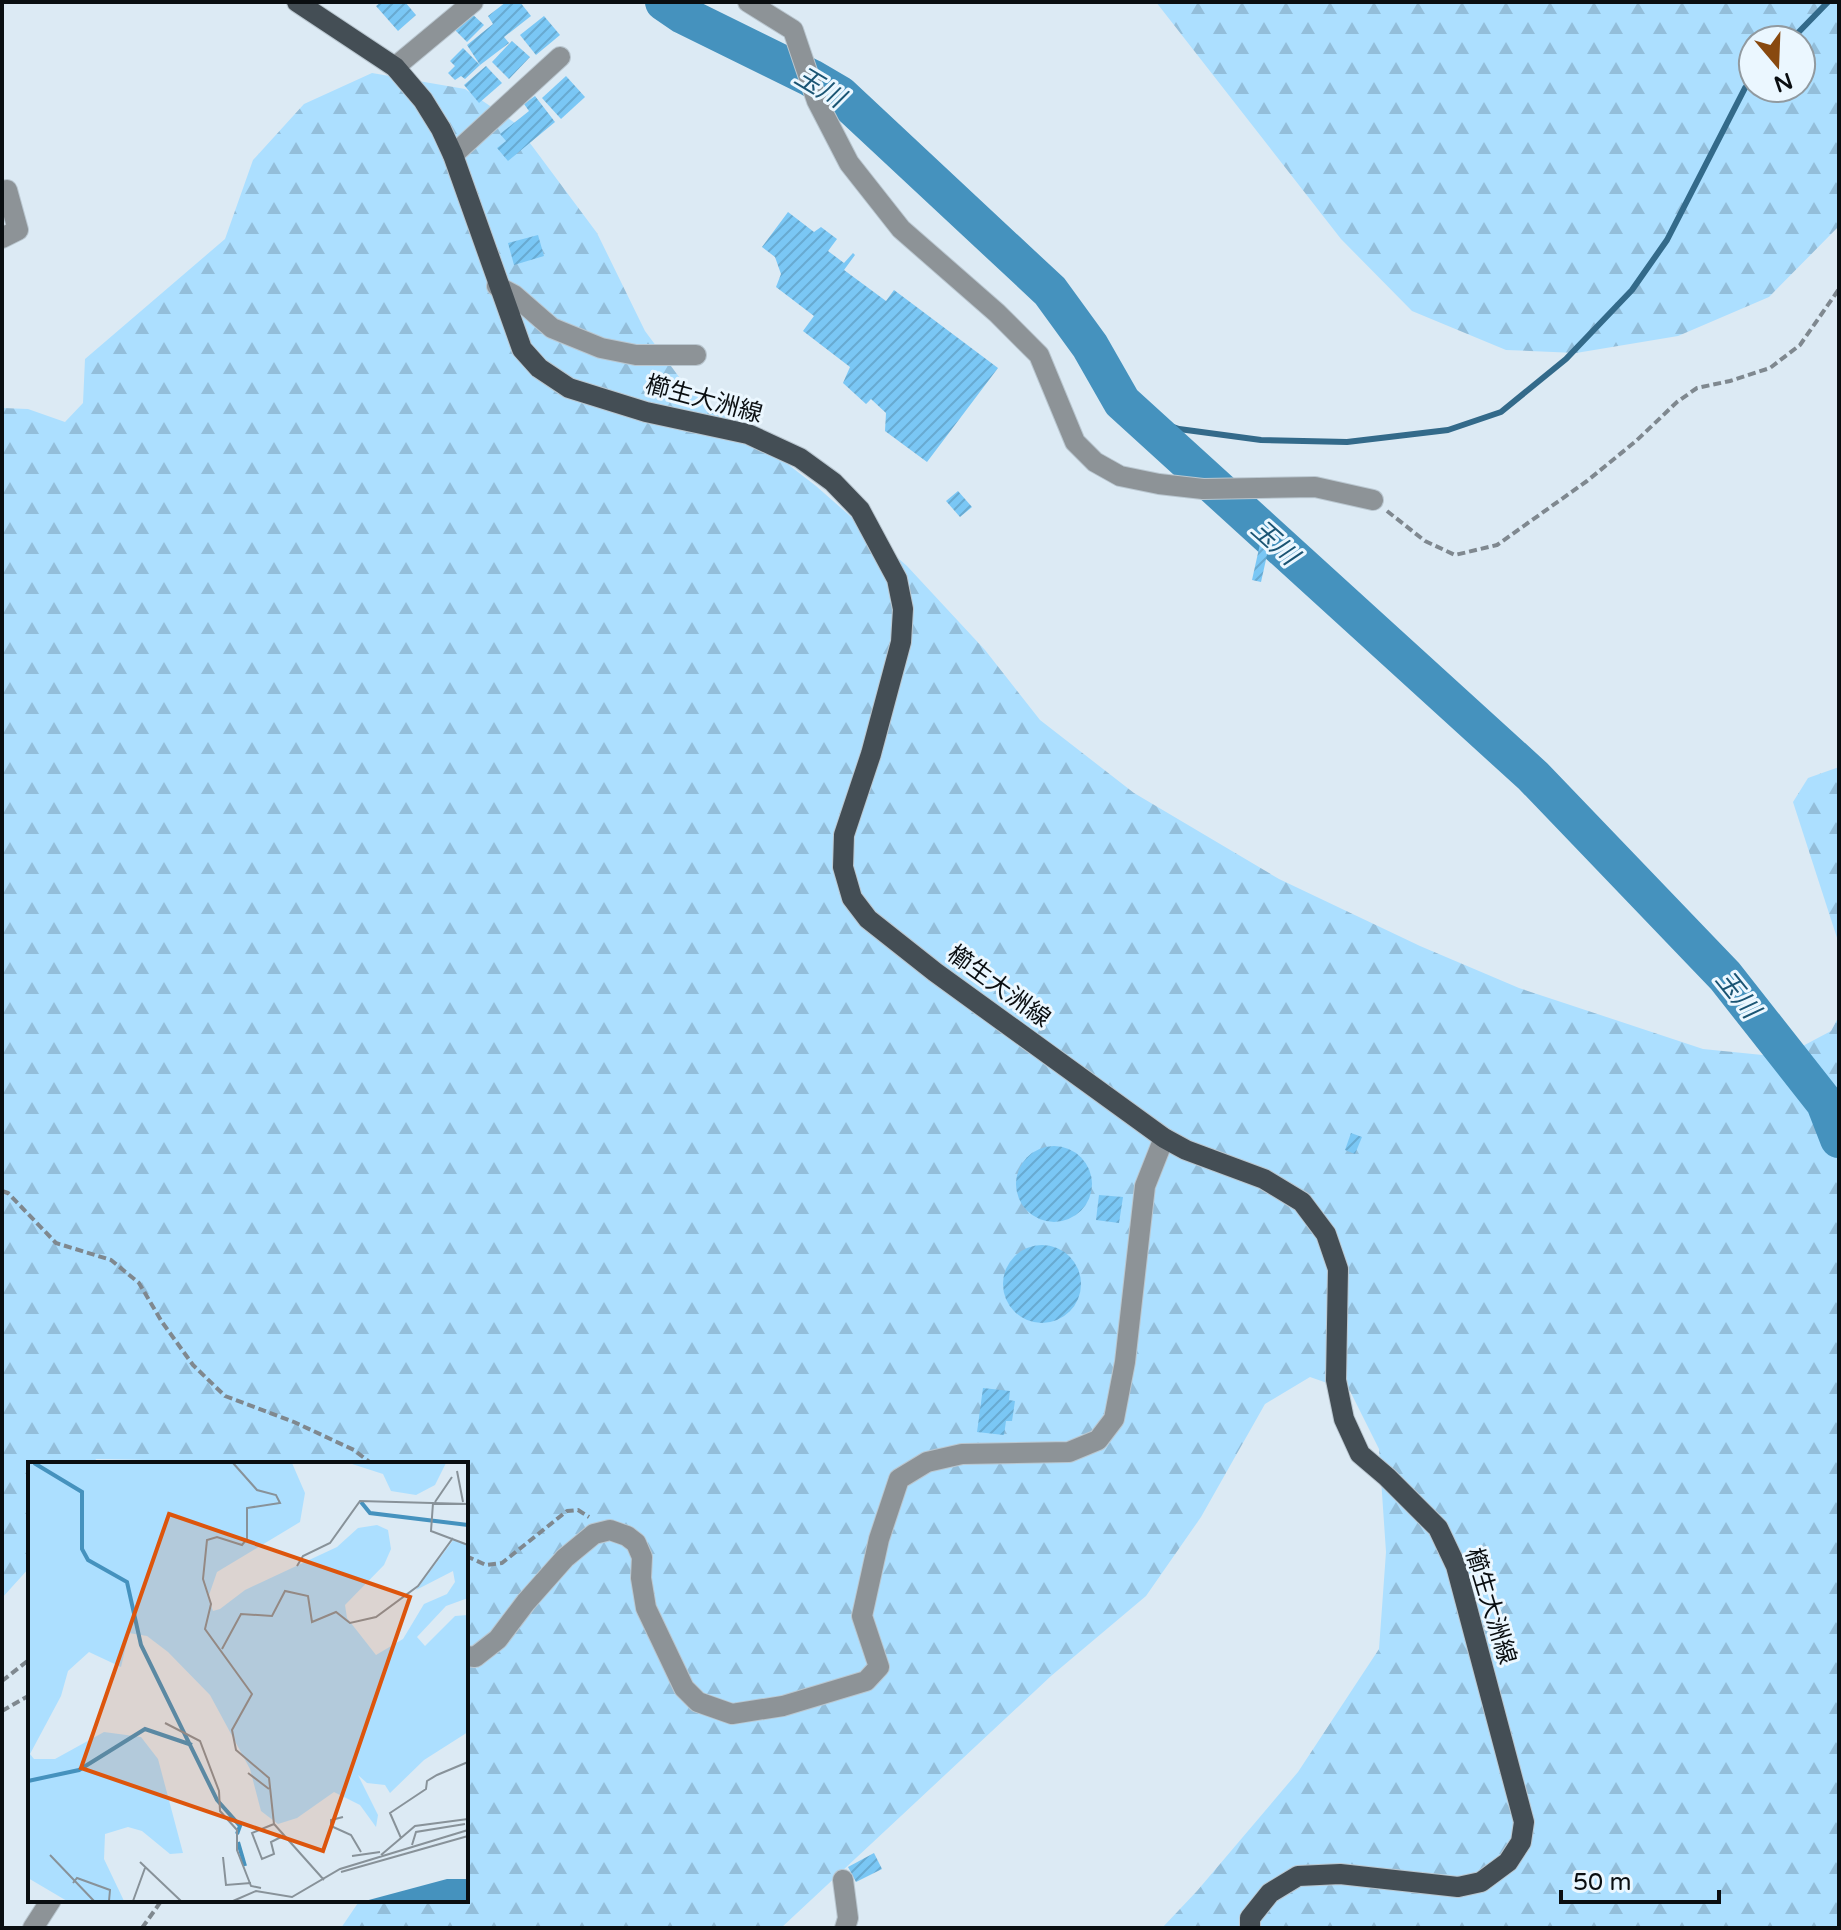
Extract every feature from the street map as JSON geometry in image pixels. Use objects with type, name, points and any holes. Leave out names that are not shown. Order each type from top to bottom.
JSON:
[{"type":"main road","name":"櫛生大洲線","points":[[302,3],[395,67],[423,100],[453,155],[483,234],[497,286],[522,349],[539,368],[569,388],[646,412],[748,434],[800,458],[833,482],[860,510],[897,579],[903,609],[898,656],[871,754],[844,835],[843,867],[852,898],[868,919],[1128,1115],[1164,1138],[1277,1186],[1302,1202],[1326,1234],[1338,1269],[1336,1380],[1344,1419],[1360,1454],[1438,1528],[1456,1566],[1524,1822],[1521,1842],[1508,1862],[1481,1882],[1458,1887],[1340,1874],[1298,1876],[1270,1893],[1250,1918],[1250,1928]]},
{"type":"street","points":[[395,67],[473,2]]},
{"type":"street","points":[[748,2],[793,30],[817,101],[849,163],[901,229],[997,313],[1039,355],[1075,442],[1095,462],[1120,476],[1159,484],[1203,489],[1315,487],[1373,500]]},
{"type":"street","points":[[453,155],[560,57]]},
{"type":"street","points":[[2,191],[7,190],[18,230],[2,238]]},
{"type":"street","points":[[497,286],[514,295],[552,328],[601,348],[636,355],[696,355]]},
{"type":"street","points":[[468,1656],[475,1657],[498,1639],[565,1558],[594,1534],[610,1530],[636,1543],[642,1557],[641,1578],[646,1608],[684,1688],[698,1702],[732,1714],[783,1706],[866,1681],[879,1667],[862,1616],[879,1539],[899,1479],[927,1462],[962,1454],[1069,1452],[1098,1440],[1114,1419],[1125,1362],[1145,1186],[1164,1138]]},
{"type":"street","points":[[843,1880],[848,1918],[845,1928]]},
{"type":"street","points":[[33,1928],[50,1902]]},
{"type":"path","points":[[1373,500],[1425,541],[1455,555],[1497,545],[1587,481],[1697,388],[1770,368],[1800,345],[1839,289]]},
{"type":"path","points":[[2,1191],[8,1193],[56,1243],[111,1260],[139,1283],[193,1365],[225,1396],[294,1422],[354,1450],[369,1462]]},
{"type":"path","points":[[468,1557],[486,1565],[502,1563],[567,1511],[578,1510],[588,1514],[594,1534]]},
{"type":"path","points":[[2,1681],[28,1661]]},
{"type":"path","points":[[2,1711],[28,1696]]},
{"type":"path","points":[[142,1928],[161,1902]]},
{"type":"green space","points":[[1156,2],[1839,2],[1839,226],[1769,297],[1678,336],[1576,353],[1506,350],[1412,311],[1341,239]]},
{"type":"green space","points":[[372,73],[465,89],[515,123],[597,233],[645,331],[685,385],[816,486],[907,566],[985,650],[1040,720],[1134,793],[1279,879],[1420,946],[1519,988],[1703,1049],[1782,1057],[1831,1031],[1839,1016],[1839,1928],[1162,1928],[1298,1772],[1379,1649],[1386,1552],[1379,1449],[1350,1391],[1310,1377],[1265,1404],[1201,1517],[1146,1596],[1051,1676],[781,1928],[341,1928],[359,1902],[468,1902],[468,1462],[150,1462],[96,1459],[94,1462],[28,1462],[28,1569],[2,1598],[2,408],[28,409],[65,422],[83,403],[85,359],[225,239],[253,160],[304,104]]},
{"type":"green space","points":[[1839,767],[1839,944],[1793,802],[1808,778]]},
{"type":"building","points":[[381,2],[405,2],[416,15],[398,31],[376,6]]},
{"type":"building","points":[[506,2],[520,2],[531,16],[504,37],[509,43],[480,65],[467,45],[493,24],[488,16]]},
{"type":"building","points":[[470,12],[484,25],[467,42],[453,28]]},
{"type":"building","points":[[544,16],[560,35],[536,55],[520,35]]},
{"type":"building","points":[[512,41],[530,57],[509,79],[492,62]]},
{"type":"building","points":[[463,48],[480,65],[465,79],[461,76],[455,80],[448,73],[455,66],[450,61]]},
{"type":"building","points":[[486,66],[502,83],[479,103],[464,85]]},
{"type":"building","points":[[566,76],[585,97],[561,119],[542,98]]},
{"type":"building","points":[[535,96],[555,122],[508,161],[497,148],[506,141],[500,134],[529,111],[524,104]]},
{"type":"building","points":[[788,212],[814,232],[821,227],[837,239],[828,251],[844,263],[853,253],[855,255],[844,270],[886,301],[894,290],[998,368],[927,462],[885,431],[886,413],[871,399],[866,404],[843,383],[850,367],[803,331],[814,316],[776,287],[781,274],[775,257],[762,247]]},
{"type":"building","points":[[538,235],[544,256],[514,265],[508,243]]},
{"type":"building","points":[[958,491],[972,507],[960,517],[946,501]]},
{"type":"building","points":[[1262,535],[1271,537],[1261,582],[1252,580]]},
{"type":"building","points":[[1351,1133],[1362,1137],[1355,1154],[1345,1150]]},
{"type":"building","points":[[1054,1146],[1068,1149],[1081,1157],[1089,1170],[1092,1184],[1089,1198],[1081,1211],[1068,1219],[1054,1222],[1040,1219],[1027,1211],[1019,1198],[1016,1184],[1019,1170],[1027,1157],[1040,1149]]},
{"type":"building","points":[[1099,1195],[1123,1197],[1119,1223],[1096,1220]]},
{"type":"building","points":[[1042,1245],[1057,1248],[1070,1256],[1078,1269],[1081,1284],[1078,1299],[1070,1312],[1057,1320],[1042,1323],[1027,1320],[1014,1312],[1006,1299],[1003,1284],[1006,1269],[1014,1256],[1027,1248]]},
{"type":"building","points":[[983,1388],[1010,1391],[1009,1400],[1015,1401],[1012,1421],[1006,1421],[1004,1435],[977,1432]]},
{"type":"building","points":[[874,1853],[882,1869],[856,1882],[848,1867]]},
{"type":"waterway","name":"玉川","points":[[664,2],[683,15],[840,95],[1050,291],[1090,346],[1122,402],[1533,776],[1725,976],[1825,1103],[1839,1139]]},
{"type":"waterway","points":[[1807,24],[1828,2]]},
{"type":"waterway","points":[[1139,415],[1179,429],[1261,440],[1347,442],[1448,430],[1501,412],[1566,359],[1632,290],[1667,240],[1737,104]]}]
